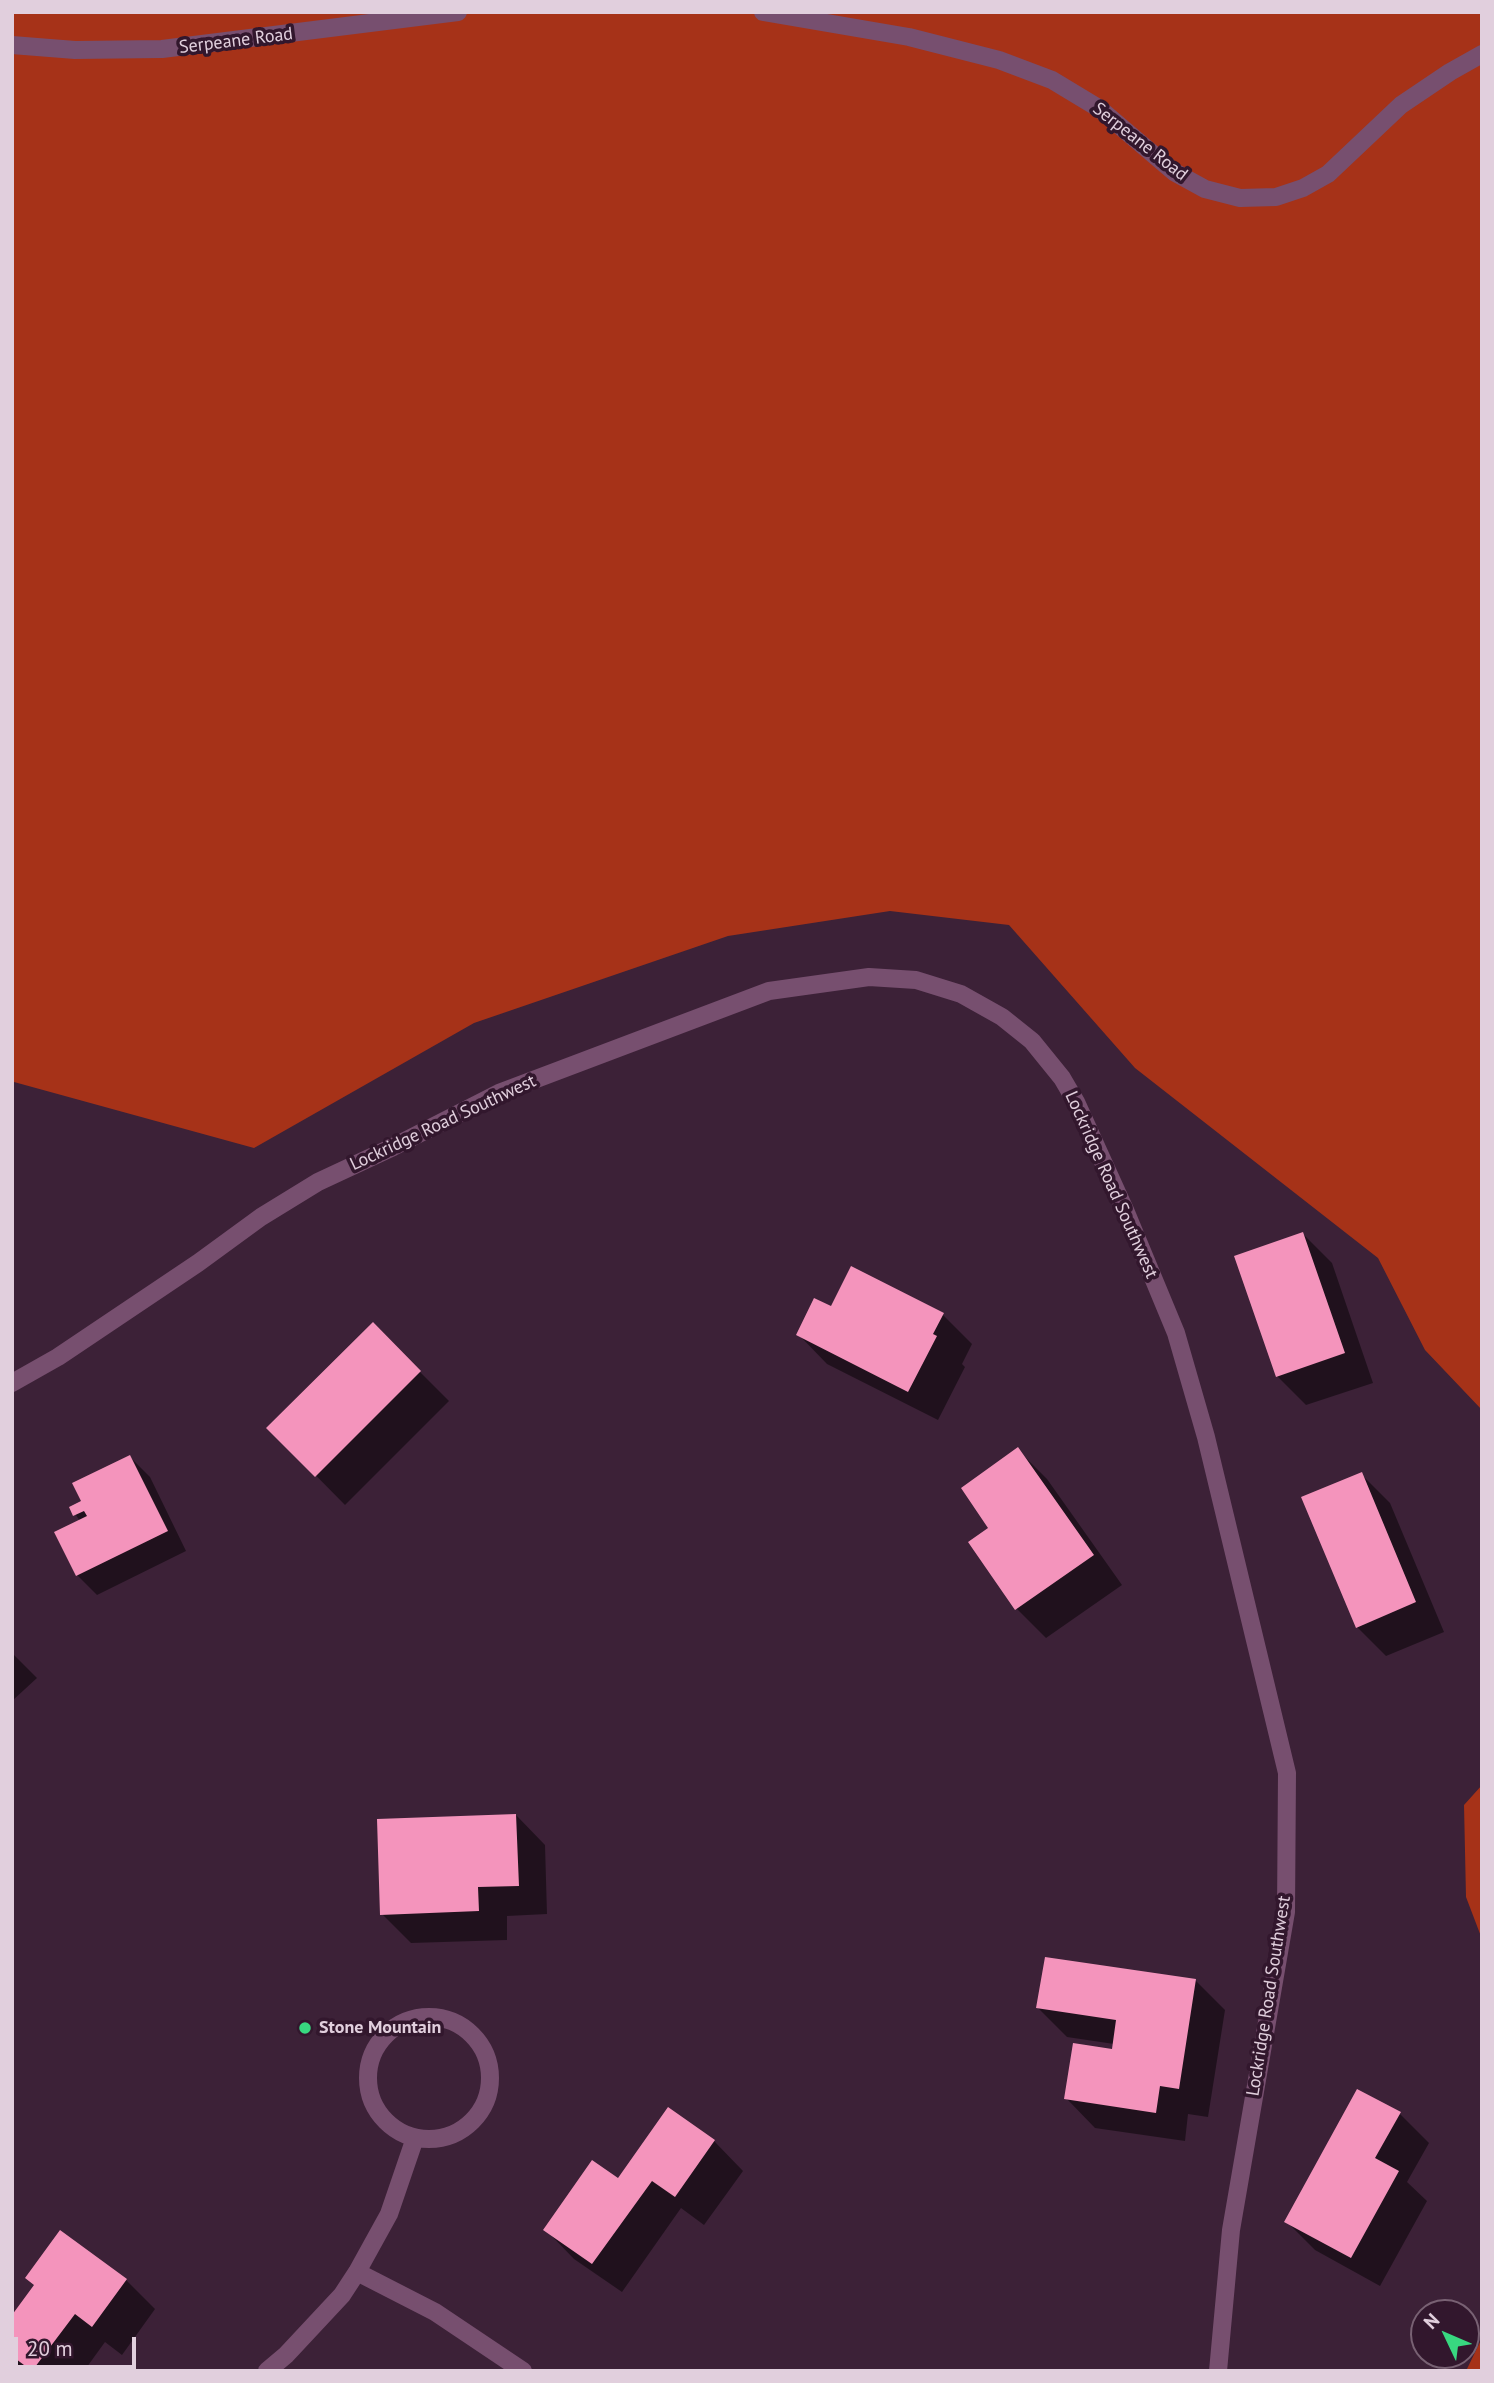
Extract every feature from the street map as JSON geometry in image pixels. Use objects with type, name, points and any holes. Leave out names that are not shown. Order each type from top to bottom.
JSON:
[{"type":"street","name":"Serpeane Road","points":[[12,45],[75,50],[162,49],[458,12]]},
{"type":"street","name":"Serpeane Road","points":[[763,12],[909,37],[999,60],[1052,80],[1101,109],[1174,172],[1205,189],[1240,198],[1276,197],[1303,188],[1328,174],[1401,105],[1482,54]]},
{"type":"street","name":"Lockridge Road Southwest","points":[[12,1383],[58,1357],[198,1263],[261,1217],[318,1182],[499,1093],[769,991],[869,977],[916,980],[961,994],[1002,1017],[1032,1041],[1062,1077],[1076,1102],[1176,1333],[1206,1437],[1287,1773],[1286,1912],[1231,2230],[1219,2371]]},
{"type":"street","points":[[426,2017],[453,2022],[471,2033],[485,2055],[490,2078],[486,2099],[476,2118],[455,2134],[434,2139],[415,2138],[399,2133],[383,2120],[370,2096],[368,2069],[373,2051],[386,2034],[401,2024],[426,2017]]},
{"type":"street","points":[[267,2371],[286,2355],[342,2295],[357,2272],[389,2214],[415,2138]]},
{"type":"street","points":[[357,2272],[435,2312],[523,2371]]},
{"type":"shaded area","points":[[12,12],[1482,12],[1482,1410],[1425,1350],[1378,1258],[1135,1068],[1009,925],[890,911],[728,936],[474,1023],[254,1148],[14,1082]]},
{"type":"shaded area","points":[[1482,1785],[1482,1939],[1466,1897],[1464,1805]]},
{"type":"shaded area","points":[[1482,2338],[1482,2371],[1466,2371],[1480,2369]]},
{"type":"building","points":[[1303,1232],[1345,1353],[1276,1377],[1234,1256]]},
{"type":"building","points":[[851,1266],[944,1313],[933,1334],[937,1336],[908,1392],[796,1335],[814,1298],[831,1306]]},
{"type":"building","points":[[373,1322],[421,1371],[315,1477],[266,1428]]},
{"type":"building","points":[[1018,1447],[1094,1555],[1015,1610],[968,1542],[988,1528],[961,1488]]},
{"type":"building","points":[[130,1455],[168,1531],[76,1576],[54,1532],[87,1516],[84,1511],[73,1516],[69,1507],[81,1501],[72,1483]]},
{"type":"building","points":[[1362,1472],[1416,1602],[1356,1628],[1301,1497]]},
{"type":"building","points":[[516,1814],[519,1886],[478,1887],[479,1911],[380,1915],[377,1819]]},
{"type":"building","points":[[1045,1957],[1196,1979],[1179,2089],[1160,2086],[1156,2113],[1064,2099],[1073,2043],[1112,2049],[1116,2020],[1036,2008]]},
{"type":"building","points":[[1357,2089],[1401,2112],[1375,2158],[1399,2171],[1351,2258],[1284,2222]]},
{"type":"building","points":[[668,2107],[715,2140],[675,2197],[652,2181],[592,2264],[543,2230],[592,2160],[618,2178]]},
{"type":"building","points":[[60,2230],[127,2279],[92,2327],[75,2314],[32,2371],[12,2356],[12,2315],[34,2285],[25,2278]]},
{"type":"place","name":"Stone Mountain","points":[[305,2028]]}]
